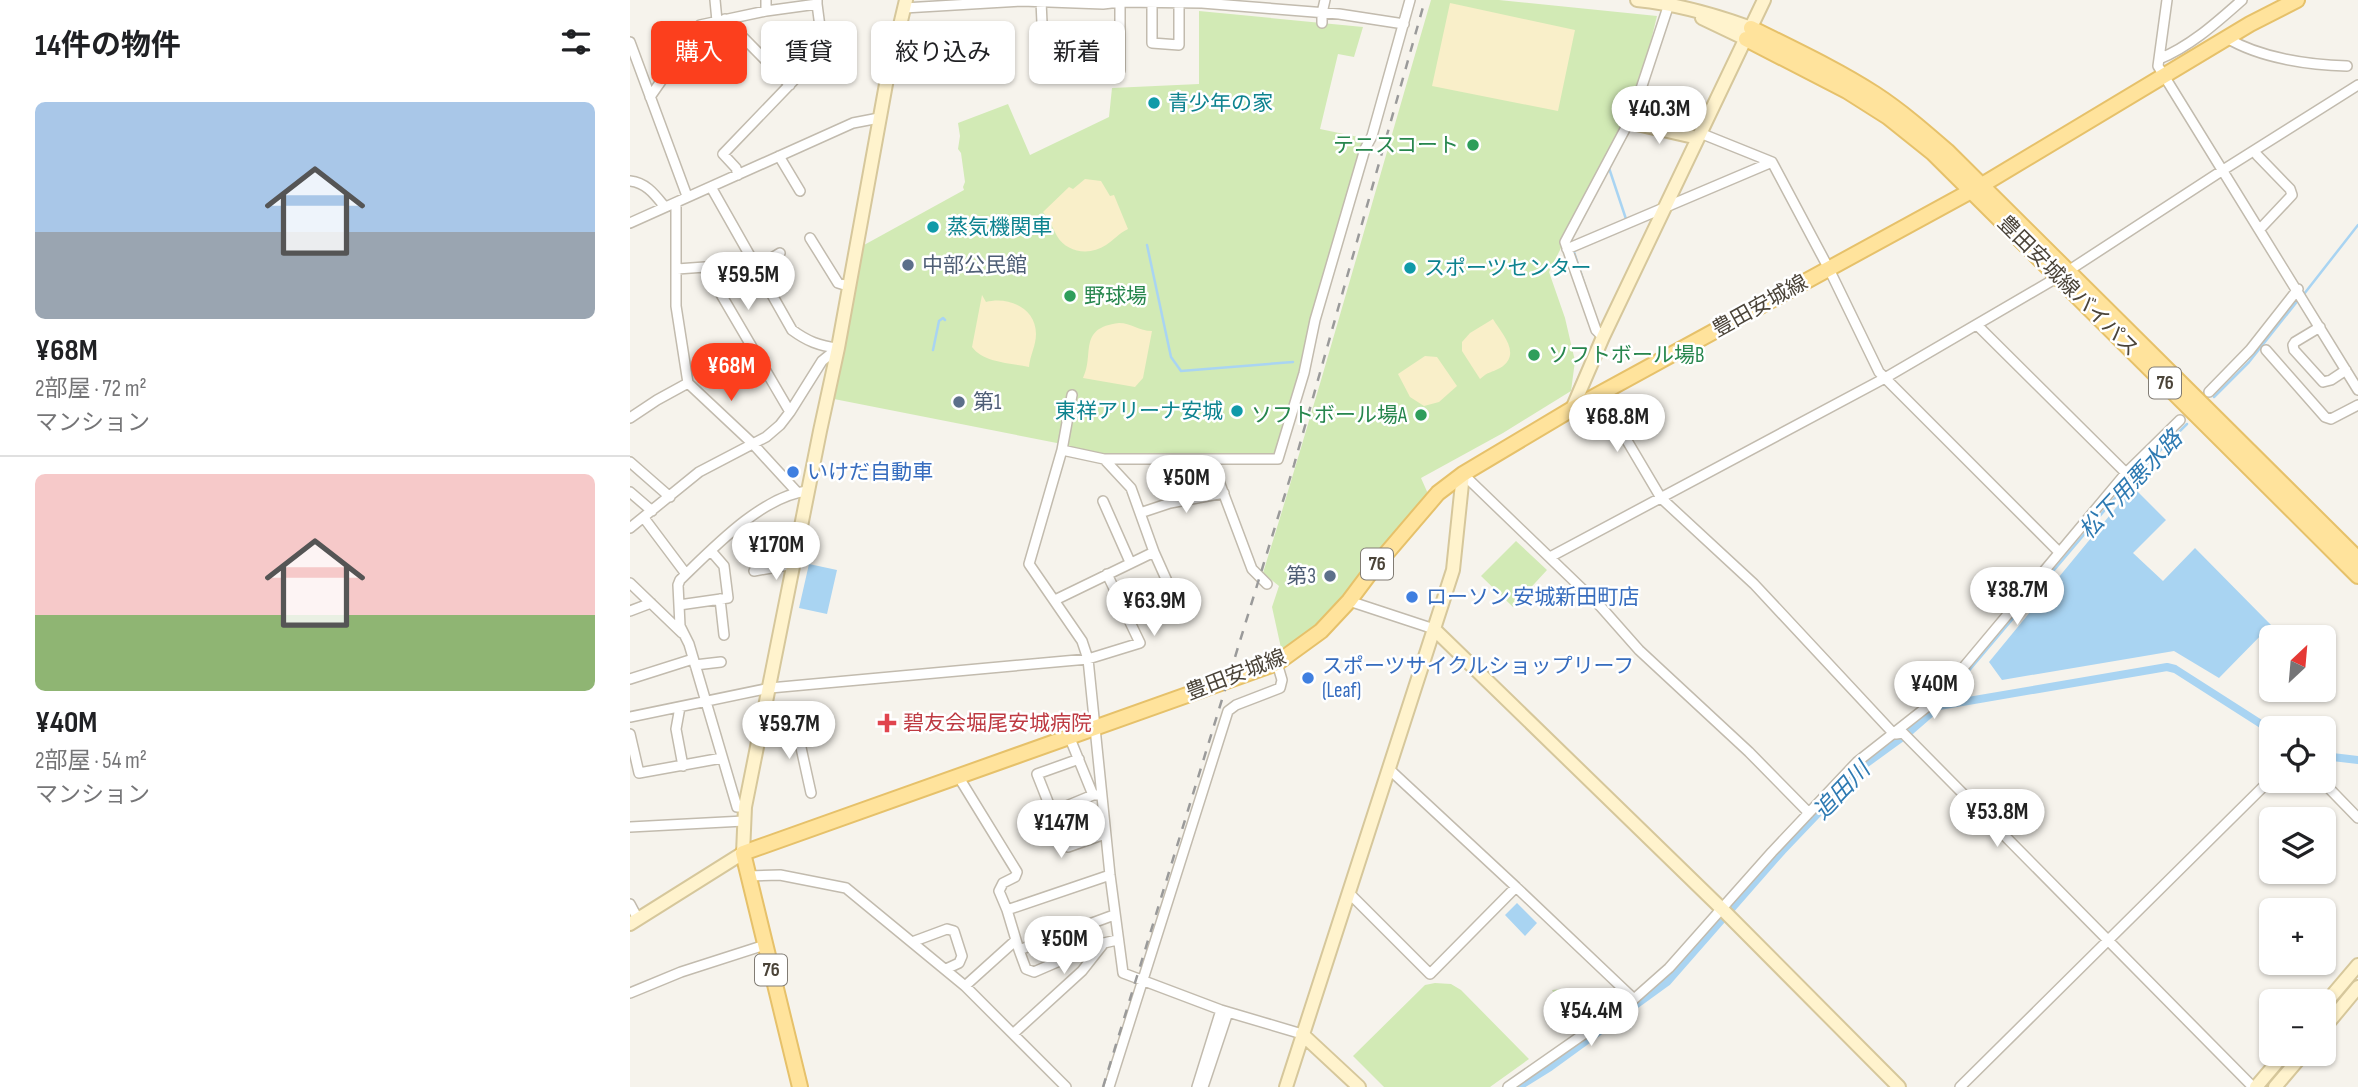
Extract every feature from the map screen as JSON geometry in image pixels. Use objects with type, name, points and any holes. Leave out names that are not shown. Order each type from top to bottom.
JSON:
[{"type":"main road","name":"豊田安城線","points":[[743,853],[1277,663],[1321,631],[1438,493],[1463,474],[1572,409],[1977,187],[2163,75],[2297,0]]},
{"type":"main road","name":"豊田安城線バイパス","points":[[1748,34],[1868,104],[1977,187],[2358,576]]},
{"type":"main road","name":"豊田安城線バイパス","points":[[2063,274],[2358,559]]},
{"type":"main road","name":"76","points":[[743,853],[800,1087]]},
{"type":"street","points":[[715,0],[721,20],[790,85]]},
{"type":"street","points":[[766,0],[766,11]]},
{"type":"street","points":[[1322,18],[1325,0]]},
{"type":"street","points":[[1062,450],[1104,460],[1278,459],[1304,373],[1315,320],[1410,0]]},
{"type":"street","points":[[1572,409],[1603,337],[1764,0]]},
{"type":"street","points":[[2167,0],[2158,66],[2358,390]]},
{"type":"street","points":[[2160,59],[2202,34],[2242,0]]},
{"type":"street","points":[[630,904],[634,922],[743,853],[745,807],[794,564],[803,491],[838,348],[879,118],[905,4],[1016,1],[1179,3],[1404,24]]},
{"type":"street","points":[[1041,1],[1042,23],[1059,78],[1120,70],[1120,2]]},
{"type":"street","points":[[1643,1],[1669,3],[1701,18],[1748,34]]},
{"type":"street","points":[[650,97],[701,25],[817,2],[823,50],[723,154],[736,168],[738,175]]},
{"type":"street","points":[[1152,2],[1152,43],[1179,45],[1179,3]]},
{"type":"street","points":[[1603,337],[1596,330],[1565,242],[1628,120],[1669,3]]},
{"type":"street","points":[[2227,38],[2239,45],[2313,65],[2347,66]]},
{"type":"street","points":[[630,42],[687,197]]},
{"type":"street","points":[[1550,557],[1885,379],[2063,274],[2358,85]]},
{"type":"street","points":[[630,223],[853,122],[879,118]]},
{"type":"street","points":[[1628,120],[1699,136],[1772,162],[1885,379],[2059,552]]},
{"type":"street","points":[[2257,155],[2292,195],[2260,229]]},
{"type":"street","points":[[779,156],[800,191]]},
{"type":"street","points":[[1567,250],[1772,162]]},
{"type":"street","points":[[630,181],[647,186],[665,207]]},
{"type":"street","points":[[711,187],[792,330],[807,340],[838,348]]},
{"type":"street","points":[[676,203],[676,306],[688,383],[803,491]]},
{"type":"street","points":[[810,239],[838,283],[848,286]]},
{"type":"street","points":[[757,267],[780,253]]},
{"type":"street","points":[[677,269],[705,267],[790,412]]},
{"type":"street","points":[[2208,392],[2300,295]]},
{"type":"street","points":[[1977,325],[2126,473]]},
{"type":"street","points":[[2320,327],[2295,342],[2294,350],[2323,382],[2346,370]]},
{"type":"street","points":[[630,527],[699,472],[766,437],[780,425],[822,361],[838,348]]},
{"type":"street","points":[[2266,350],[2325,417],[2331,419],[2358,405]]},
{"type":"street","points":[[630,418],[688,383]]},
{"type":"street","points":[[1072,395],[1062,450],[1029,564],[1082,640],[1088,659],[1096,727],[1098,795],[1123,973],[1224,1011],[1302,1034],[1359,1087]]},
{"type":"street","points":[[1600,395],[1661,498],[1754,584],[1901,735],[2255,1087],[2273,1066]]},
{"type":"street","points":[[1508,1087],[1532,1076],[1634,999],[1670,968],[1725,912],[1809,813],[1857,762],[1901,735],[1954,685],[2059,552],[2126,473],[2180,420]]},
{"type":"street","points":[[1104,460],[1131,488],[1154,552],[1175,599]]},
{"type":"street","points":[[1211,460],[1252,569],[1267,584]]},
{"type":"street","points":[[630,462],[670,497]]},
{"type":"street","points":[[1463,474],[1601,607],[1639,650],[1749,752],[1809,813]]},
{"type":"street","points":[[1286,1087],[1453,570],[1463,474]]},
{"type":"street","points":[[745,807],[737,807],[694,662],[680,626],[678,585],[745,520],[803,491]]},
{"type":"street","points":[[630,492],[652,511]]},
{"type":"street","points":[[1140,513],[1170,503],[1224,493]]},
{"type":"street","points":[[1103,501],[1130,562]]},
{"type":"street","points":[[643,518],[687,574]]},
{"type":"street","points":[[679,605],[728,598],[724,566],[711,551]]},
{"type":"street","points":[[1055,600],[1154,552]]},
{"type":"street","points":[[754,571],[794,564]]},
{"type":"street","points":[[630,715],[770,688],[1088,659],[1140,643],[1107,574]]},
{"type":"street","points":[[630,583],[684,634]]},
{"type":"street","points":[[720,599],[724,635]]},
{"type":"street","points":[[1349,601],[1434,629],[1725,912],[1899,1087]]},
{"type":"street","points":[[630,611],[651,604]]},
{"type":"street","points":[[630,679],[694,662],[721,662]]},
{"type":"street","points":[[1110,1087],[1228,711],[1236,705],[1280,688],[1282,680],[1277,663]]},
{"type":"street","points":[[680,707],[676,729],[683,766]]},
{"type":"street","points":[[630,734],[639,773],[722,758]]},
{"type":"street","points":[[760,739],[798,734],[811,793]]},
{"type":"street","points":[[1069,736],[1098,795]]},
{"type":"street","points":[[1079,759],[1037,774],[1061,845],[1068,847],[1105,834]]},
{"type":"street","points":[[1389,769],[1634,999]]},
{"type":"street","points":[[958,776],[1017,872],[1015,877],[1003,883],[999,891],[1026,970],[1034,972],[1087,949],[1088,944],[1081,928]]},
{"type":"street","points":[[1960,1087],[2259,791]]},
{"type":"street","points":[[2334,793],[2358,818]]},
{"type":"street","points":[[1052,812],[1098,795]]},
{"type":"street","points":[[630,827],[744,821]]},
{"type":"street","points":[[748,876],[780,875],[846,888],[965,986],[1066,1087]]},
{"type":"street","points":[[1007,910],[1110,875]]},
{"type":"street","points":[[1350,894],[1430,974],[1516,887]]},
{"type":"street","points":[[1019,950],[1114,915]]},
{"type":"street","points":[[912,942],[947,929],[954,932],[962,956],[959,963],[946,969]]},
{"type":"street","points":[[965,986],[1016,940]]},
{"type":"street","points":[[1014,1033],[1082,971],[1104,943],[1117,940]]},
{"type":"street","points":[[630,993],[681,972],[765,944]]},
{"type":"street","points":[[2336,991],[2358,965]]},
{"type":"street","points":[[2336,1014],[2358,987]]},
{"type":"street","points":[[1197,1087],[1224,1011]]},
{"type":"street","points":[[1203,1087],[1224,1011]]},
{"type":"street","points":[[2275,1087],[2293,1066]]},
{"type":"green space","points":[[1431,0],[1499,0],[1657,16],[1638,94],[1549,272],[1565,318],[1575,361],[1571,391],[1503,433],[1421,478],[1429,496],[1403,522],[1329,614],[1301,639],[1281,648],[1272,607],[1279,586],[1263,573]]},
{"type":"green space","points":[[1199,11],[1363,27],[1354,57],[1338,54],[1320,129],[1368,139],[1301,364],[1277,457],[1106,456],[1069,448],[1067,445],[834,399],[864,245],[964,190],[961,153],[958,149],[958,123],[1008,104],[1030,155],[1109,117],[1112,88],[1199,84]]},
{"type":"green space","points":[[1516,541],[1547,570],[1513,607],[1481,576]]},
{"type":"green space","points":[[1451,984],[1461,990],[1529,1059],[1490,1087],[1384,1087],[1353,1056],[1425,985]]},
{"type":"green space","points":[[1563,989],[1593,1017],[1581,1026],[1559,1004],[1552,990]]},
{"type":"sand","points":[[1450,3],[1575,30],[1558,111],[1432,86]]},
{"type":"sand","points":[[1085,179],[1101,181],[1110,196],[1114,195],[1128,229],[1093,251],[1079,251],[1061,242],[1043,212],[1069,187],[1073,189]]},
{"type":"sand","points":[[982,295],[986,302],[1003,301],[1019,306],[1031,317],[1036,334],[1029,367],[991,359],[972,347]]},
{"type":"sand","points":[[1493,319],[1505,337],[1510,356],[1500,368],[1480,379],[1462,351],[1462,342],[1470,333]]},
{"type":"sand","points":[[1119,323],[1152,331],[1143,378],[1135,387],[1083,378],[1092,336],[1097,330]]},
{"type":"sand","points":[[1425,356],[1437,357],[1457,386],[1439,402],[1424,406],[1410,397],[1398,374]]},
{"type":"water","points":[[2133,487],[2166,520],[2133,553],[2163,581],[2195,548],[2271,625],[2259,625],[2259,637],[2219,678],[2174,651],[2002,680],[1989,662]]},
{"type":"water","points":[[809,564],[837,570],[827,614],[799,608]]},
{"type":"water","points":[[1517,903],[1537,923],[1525,936],[1505,915]]},
{"type":"waterway","points":[[1609,168],[1627,222]]},
{"type":"waterway","name":"松下用悪水路","points":[[2304,294],[2358,225]]},
{"type":"waterway","points":[[1147,245],[1171,357],[1181,371],[1293,362]]},
{"type":"waterway","points":[[1573,249],[1587,292]]},
{"type":"waterway","name":"松下用悪水路","points":[[2214,397],[2249,362],[2299,299]]},
{"type":"waterway","points":[[933,350],[939,321],[943,318],[945,320]]},
{"type":"waterway","points":[[1573,390],[1582,370]]},
{"type":"waterway","name":"松下用悪水路","points":[[1939,706],[2131,479],[2187,424]]},
{"type":"waterway","name":"追田川","points":[[1518,1087],[1667,982],[1782,851],[1864,765],[1939,706],[2167,667],[2175,669],[2259,723]]},
{"type":"waterway","name":"追田川","points":[[2336,757],[2358,760]]},
{"type":"railway","points":[[1103,1087],[1294,465],[1425,0]]},
{"type":"place","name":"青少年の家","points":[[1154,103]]},
{"type":"place","name":"テニスコート","points":[[1473,145]]},
{"type":"place","name":"蒸気機関車","points":[[933,227]]},
{"type":"place","name":"中部公民館","points":[[908,265]]},
{"type":"place","name":"スポーツセンター","points":[[1410,268]]},
{"type":"place","name":"野球場","points":[[1070,296]]},
{"type":"place","name":"ソフトボール場B","points":[[1534,355]]},
{"type":"place","name":"第1","points":[[959,402]]},
{"type":"place","name":"東祥アリーナ安城","points":[[1237,411]]},
{"type":"place","name":"ソフトボール場A","points":[[1421,415]]},
{"type":"place","name":"いけだ自動車","points":[[793,472]]},
{"type":"place","name":"第3","points":[[1330,576]]},
{"type":"place","name":"ローソン 安城新田町店","points":[[1412,597]]},
{"type":"place","name":"スポーツサイクルショップリーフ (Leaf)","points":[[1308,678]]},
{"type":"place","name":"碧友会堀尾安城病院","points":[[887,723]]}]
